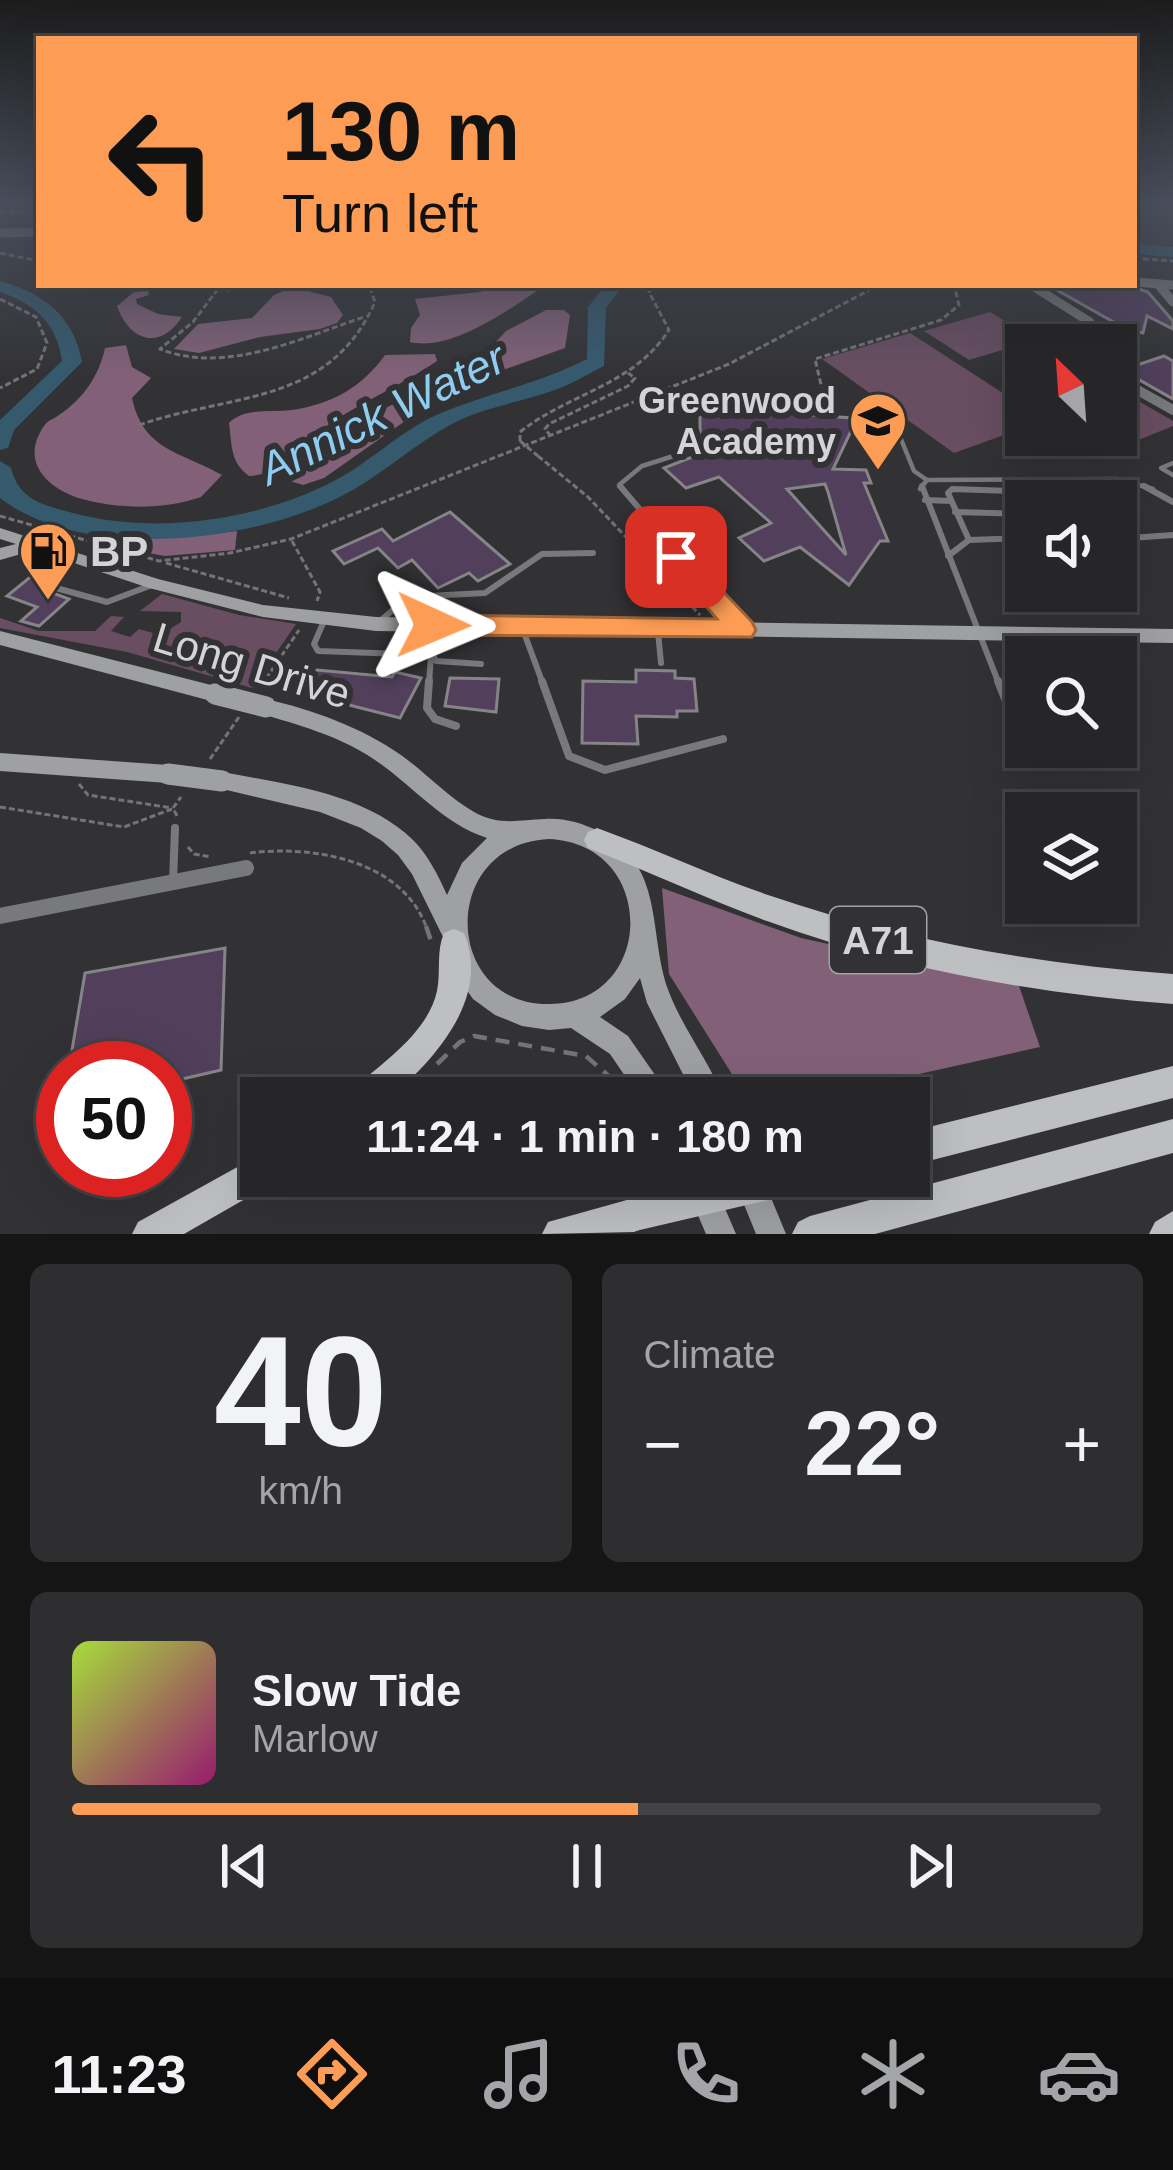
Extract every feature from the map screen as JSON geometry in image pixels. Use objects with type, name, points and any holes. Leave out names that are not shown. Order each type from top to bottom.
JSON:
[{"type":"main road","points":[[0,533],[155,584],[263,611],[376,624],[1173,636]]},
{"type":"main road","points":[[0,554],[36,546]]},
{"type":"main road","name":"Long Drive","points":[[0,638],[215,694],[255,709],[314,720],[376,750],[479,828],[526,833]]},
{"type":"main road","points":[[0,762],[68,770],[215,771],[326,806],[394,837],[417,862],[447,942],[476,987],[519,1013],[572,1013],[599,1002],[621,983],[637,959],[644,933]]},
{"type":"main road","points":[[390,1077],[424,1047],[448,1012],[453,994],[447,942],[471,870],[505,841],[526,833],[562,830],[597,840],[619,856],[635,878],[644,904],[644,933],[656,994],[699,1077]]},
{"type":"main road","name":"A71","points":[[597,840],[730,895],[868,938],[1060,976],[1173,989]]},
{"type":"main road","points":[[572,1013],[619,1045],[642,1077]]},
{"type":"main road","points":[[930,1144],[1173,1082]]},
{"type":"main road","points":[[825,1230],[1173,1136]]},
{"type":"main road","points":[[150,1234],[240,1183]]},
{"type":"main road","points":[[705,1197],[721,1234]]},
{"type":"main road","points":[[560,1234],[711,1197]]},
{"type":"main road","points":[[756,1197],[771,1234]]},
{"type":"street","points":[[1137,282],[1173,285]]},
{"type":"street","points":[[1158,284],[1173,302]]},
{"type":"street","points":[[1035,288],[1090,322]]},
{"type":"street","points":[[1137,389],[1173,410]]},
{"type":"street","points":[[0,916],[173,885],[245,861]]},
{"type":"lane","points":[[892,417],[914,471],[927,480],[1117,478],[1152,488],[1173,502]]},
{"type":"lane","points":[[680,454],[642,466],[619,485],[742,630]]},
{"type":"lane","points":[[1173,463],[1161,468],[1173,475]]},
{"type":"lane","points":[[927,480],[920,488],[1005,701]]},
{"type":"lane","points":[[969,540],[949,491],[1005,491]]},
{"type":"lane","points":[[926,500],[951,501]]},
{"type":"lane","points":[[955,512],[1005,513]]},
{"type":"lane","points":[[1137,538],[1173,535]]},
{"type":"lane","points":[[948,556],[969,540],[1005,539]]},
{"type":"lane","points":[[376,624],[408,597],[472,596],[542,554],[593,553]]},
{"type":"lane","points":[[68,556],[56,588],[107,602],[155,584]]},
{"type":"lane","points":[[325,618],[314,644],[318,651],[402,654]]},
{"type":"lane","points":[[433,625],[427,708],[435,718],[456,726]]},
{"type":"lane","points":[[522,626],[569,756],[605,770],[723,739]]},
{"type":"lane","points":[[658,628],[661,663]]},
{"type":"lane","points":[[431,656],[450,665],[481,664]]},
{"type":"lane","points":[[173,885],[179,828]]},
{"type":"path","points":[[211,288],[233,288]]},
{"type":"path","points":[[139,425],[258,396],[334,363],[375,302],[370,288]]},
{"type":"path","points":[[652,288],[669,330],[662,346],[626,372],[534,421],[520,432],[520,441],[588,497],[714,629]]},
{"type":"path","points":[[159,561],[230,554],[291,539],[729,364],[874,288]]},
{"type":"path","points":[[823,393],[815,359],[941,320],[959,304],[955,288]]},
{"type":"path","points":[[218,289],[193,322],[160,349],[193,360],[242,353],[366,316]]},
{"type":"path","points":[[0,299],[36,317],[47,343],[38,369],[0,388]]},
{"type":"path","points":[[552,437],[545,430],[549,424],[628,386],[635,378],[626,372]]},
{"type":"path","points":[[0,516],[292,599]]},
{"type":"path","points":[[215,771],[255,709]]},
{"type":"path","points":[[68,770],[88,794],[173,808]]},
{"type":"path","points":[[0,807],[124,827],[173,808],[182,797]]},
{"type":"path","points":[[173,808],[194,854],[218,857]]},
{"type":"path","points":[[245,861],[299,848],[384,878],[447,942]]},
{"type":"path","points":[[424,1047],[439,1066],[463,1038],[474,1036],[520,1047],[566,1047],[582,1052],[605,1077]]},
{"type":"shaded area","points":[[297,288],[331,297],[343,315],[337,323],[320,329],[260,337],[199,353],[174,349],[198,324],[252,318],[274,295]]},
{"type":"shaded area","points":[[541,288],[463,334],[410,342],[411,328],[420,315],[415,299]]},
{"type":"shaded area","points":[[148,291],[149,295],[136,299],[137,304],[158,314],[182,317],[164,335],[154,338],[137,334],[117,306],[134,292]]},
{"type":"shaded area","points":[[546,310],[564,310],[570,315],[565,348],[452,388],[324,478],[303,485],[290,481],[361,431],[383,409],[444,381],[460,366],[483,356],[506,331]]},
{"type":"shaded area","points":[[990,312],[1010,324],[1005,324],[1005,349],[969,360],[924,331]]},
{"type":"shaded area","points":[[910,333],[1005,394],[1005,435],[954,453],[822,359]]},
{"type":"shaded area","points":[[126,345],[132,367],[151,378],[132,398],[145,429],[166,448],[222,475],[201,497],[142,507],[82,499],[48,481],[36,462],[37,439],[44,426],[83,394],[105,348]]},
{"type":"shaded area","points":[[435,354],[437,361],[328,425],[273,470],[249,476],[238,465],[229,423],[235,418],[334,398],[367,376],[385,355]]},
{"type":"shaded area","points":[[1137,400],[1173,421],[1173,426],[1137,441]]},
{"type":"shaded area","points":[[237,531],[235,550],[165,556],[99,544],[105,535],[188,537]]},
{"type":"shaded area","points":[[162,594],[239,615],[296,624],[252,688],[127,652],[0,628],[0,618],[39,631],[95,631],[111,616],[124,617],[111,631],[130,637],[139,629],[160,635],[181,622],[181,612],[140,611]]},
{"type":"shaded area","points":[[662,888],[801,938],[1019,986],[1040,1047],[905,1077],[734,1077],[669,974]]},
{"type":"building","points":[[1053,288],[1148,292],[1173,321],[1173,329],[1147,316],[1143,333],[1137,332],[1137,324],[1117,324]]},
{"type":"building","points":[[1164,356],[1173,361],[1173,399],[1137,379],[1137,365]]},
{"type":"building","name":"Greenwood Academy","points":[[700,411],[810,411],[812,415],[865,419],[869,431],[851,431],[833,469],[866,470],[871,483],[864,483],[888,541],[880,541],[849,585],[800,547],[764,561],[739,538],[771,523],[719,477],[686,488],[664,468],[700,454]],"holes":[[[825,484],[846,555],[787,489]]]},
{"type":"building","points":[[450,512],[510,564],[478,581],[469,573],[438,588],[412,560],[398,568],[378,548],[344,564],[333,551],[382,529],[393,541]]},
{"type":"building","points":[[34,574],[52,577],[50,592],[69,599],[39,626],[21,621],[37,607],[7,596]]},
{"type":"building","points":[[317,670],[392,677],[395,672],[421,678],[400,718],[302,693]]},
{"type":"building","points":[[636,670],[675,671],[675,678],[694,679],[697,711],[677,711],[677,717],[636,716],[638,744],[582,743],[583,681],[636,682]]},
{"type":"building","points":[[450,678],[499,679],[496,712],[445,706]]},
{"type":"building","points":[[225,948],[221,1070],[192,1077],[192,1041],[74,1041],[85,973]]},
{"type":"waterway","name":"Annick Water","points":[[0,286],[50,312],[65,334],[72,362],[4,428],[0,443]]},
{"type":"waterway","name":"Annick Water","points":[[0,468],[5,490],[30,509],[97,527],[211,529],[274,515],[341,487],[445,419],[554,384],[597,362],[597,307],[613,288]]},
{"type":"place","name":"Greenwood Academy","points":[[878,472]]},
{"type":"place","name":"BP","points":[[48,602]]},
{"type":"route","points":[[433,625],[742,630],[676,557]]}]
